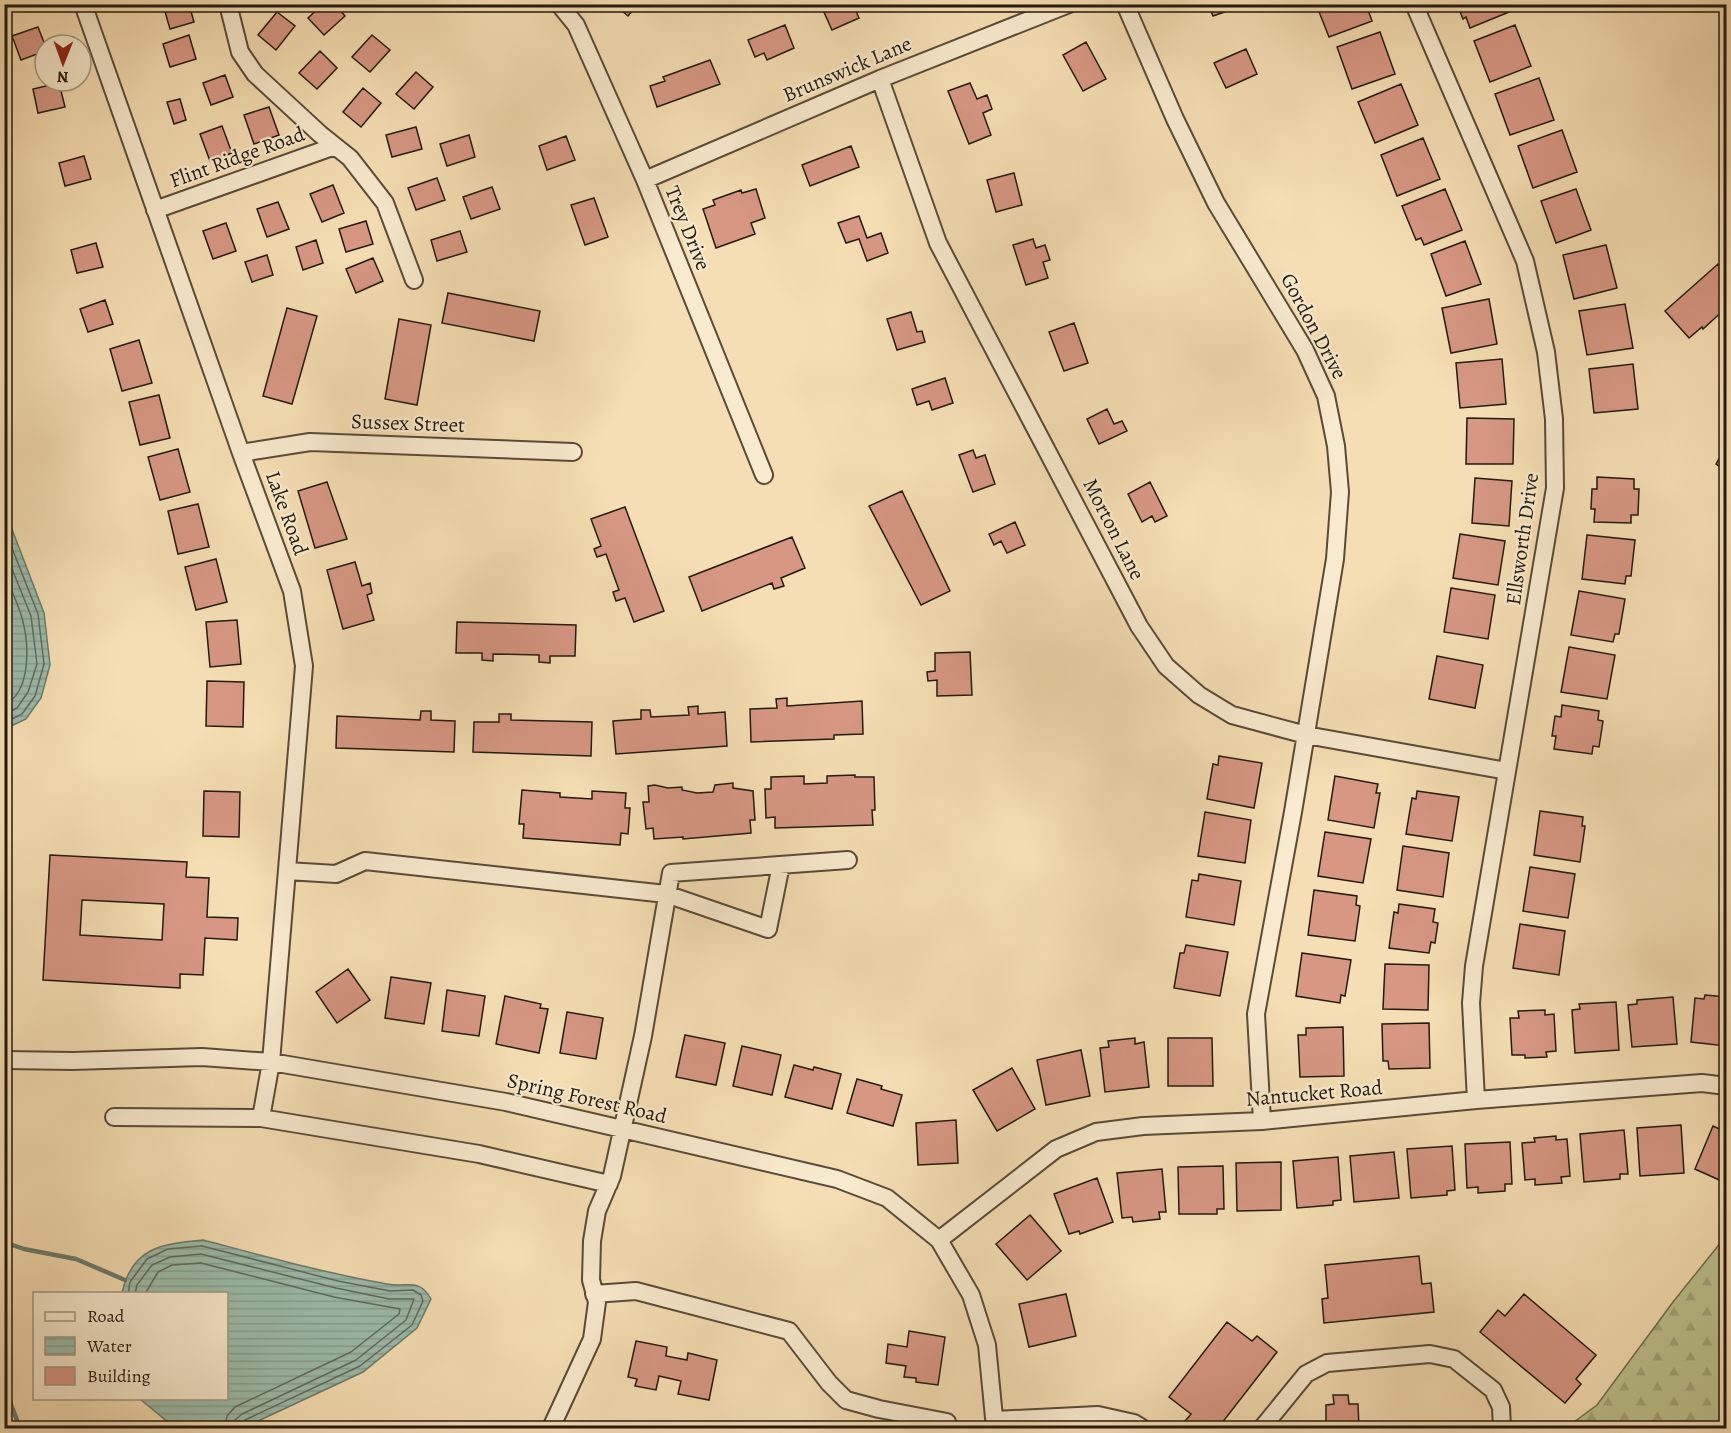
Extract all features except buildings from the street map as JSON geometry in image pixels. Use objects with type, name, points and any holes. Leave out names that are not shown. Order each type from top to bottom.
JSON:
[{"type":"street","name":"Lake Road","points":[[83,4],[292,591],[304,666],[271,1062],[261,1118]]},
{"type":"street","name":"Flint Ridge Road","points":[[228,4],[240,52],[255,74],[350,158],[385,203],[414,280]]},
{"type":"street","name":"Trey Drive","points":[[559,4],[576,25],[645,180],[764,475]]},
{"type":"street","name":"Brunswick Lane","points":[[645,180],[880,79],[1069,4]]},
{"type":"street","name":"Gordon Drive","points":[[1125,4],[1175,119],[1216,203],[1305,350],[1326,396],[1336,446],[1339,503],[1335,559],[1256,1014],[1262,1121]]},
{"type":"street","name":"Ellsworth Drive","points":[[1414,4],[1525,261],[1546,352],[1554,419],[1555,488],[1474,966],[1471,1003],[1476,1100]]},
{"type":"street","name":"Morton Lane","points":[[880,79],[938,243],[1139,626],[1166,666],[1199,695],[1232,715],[1306,735],[1507,771]]},
{"type":"street","name":"Flint Ridge Road","points":[[155,210],[335,146]]},
{"type":"street","name":"Sussex Street","points":[[241,453],[310,442],[573,452]]},
{"type":"street","points":[[551,1428],[592,1339],[597,1302],[591,1280],[592,1241],[597,1211],[609,1184],[643,1036],[671,873],[848,860]]},
{"type":"street","points":[[287,871],[336,874],[365,861],[666,894],[768,929],[781,865]]},
{"type":"street","name":"Spring Forest Road","points":[[4,1060],[73,1061],[202,1057],[271,1062],[506,1102],[837,1179],[887,1198],[939,1240],[971,1295],[987,1345],[995,1424]]},
{"type":"street","name":"Nantucket Road","points":[[939,1240],[1056,1149],[1096,1132],[1143,1126],[1262,1121],[1476,1100],[1702,1083],[1726,1086]]},
{"type":"street","points":[[114,1118],[261,1118],[478,1154],[609,1184]]},
{"type":"street","points":[[594,1294],[636,1291],[789,1331],[829,1383],[846,1400],[947,1422]]},
{"type":"street","points":[[1262,1428],[1306,1374],[1327,1363],[1430,1354],[1454,1359],[1493,1389],[1501,1407],[1502,1428]]},
{"type":"street","points":[[995,1424],[1098,1415],[1134,1423],[1142,1428]]},
{"type":"green space","points":[[1726,1236],[1726,1428],[1566,1428],[1597,1405],[1673,1302]]},
{"type":"water","points":[[5,511],[44,613],[50,665],[41,698],[26,719],[5,729]]},
{"type":"water","points":[[203,1240],[341,1275],[387,1284],[417,1286],[422,1288],[431,1299],[417,1328],[363,1372],[243,1428],[191,1428],[168,1422],[141,1400],[228,1400],[228,1292],[122,1292],[133,1266],[141,1257],[162,1246]]},
{"type":"waterway","points":[[4,1242],[24,1249],[76,1259],[125,1280]]},
{"type":"waterway","points":[[4,1386],[20,1428]]}]
